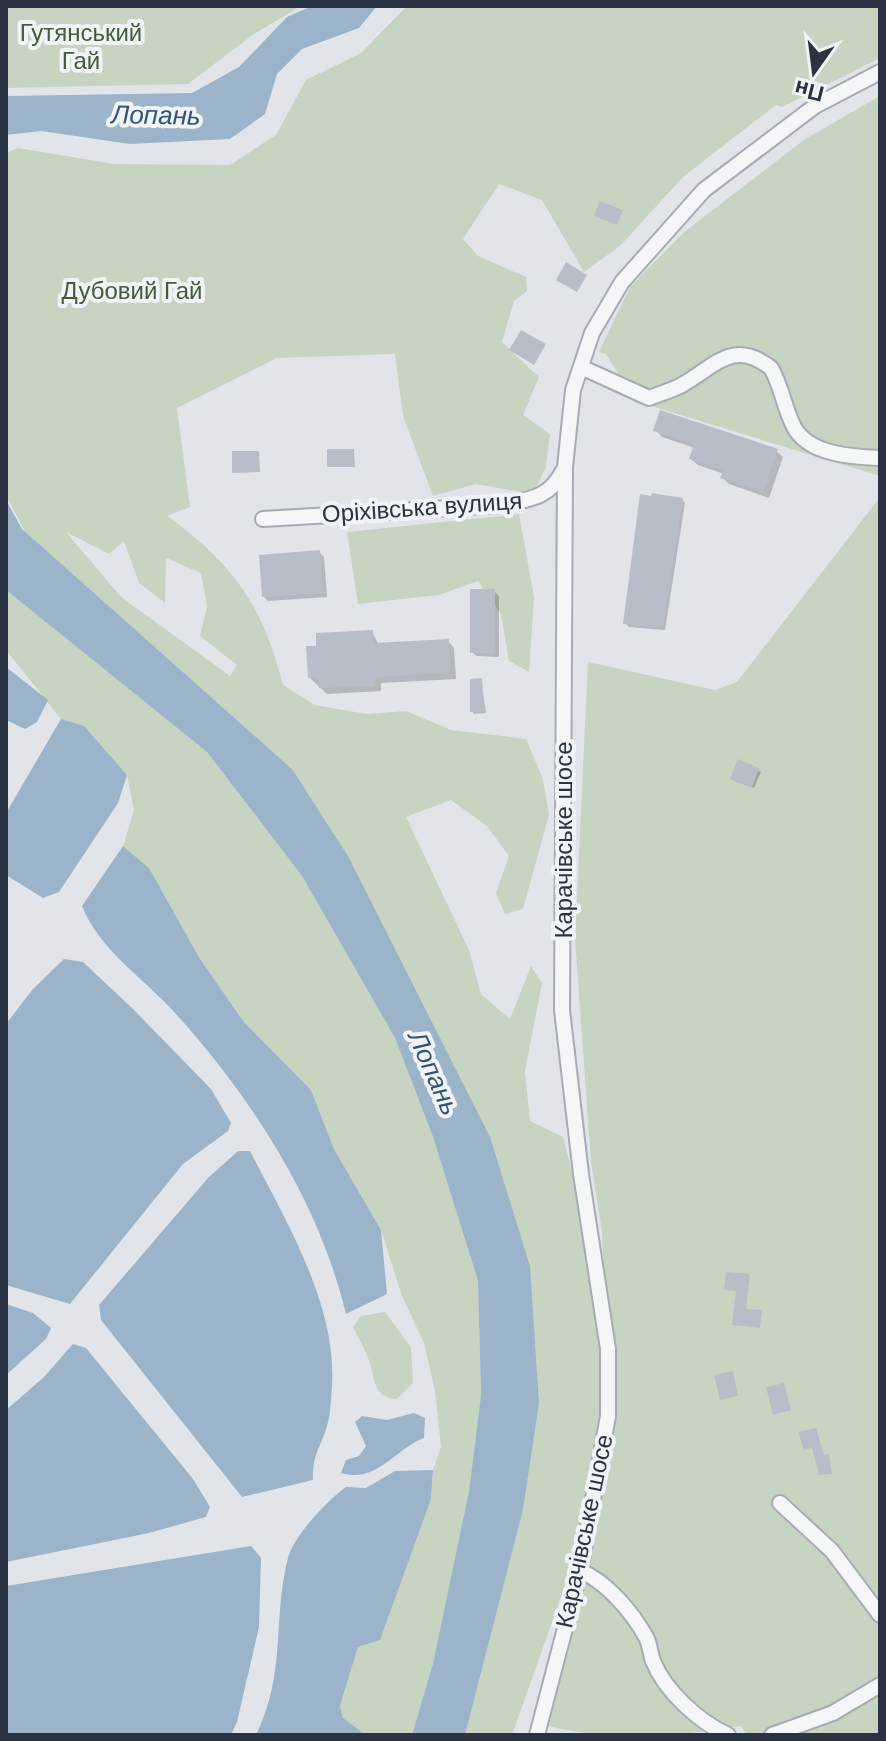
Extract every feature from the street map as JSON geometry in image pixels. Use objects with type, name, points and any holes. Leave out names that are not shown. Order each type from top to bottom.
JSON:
[{"type":"street","name":"Карачівське шосе","points":[[537,1735],[580,1571],[608,1416],[608,1349],[581,1174],[562,1010],[565,467],[573,390],[592,333],[622,282],[704,190],[815,106],[880,72]]},
{"type":"street","points":[[581,367],[649,398],[679,386],[730,355],[746,354],[771,368],[795,429],[807,441],[842,456],[880,458]]},
{"type":"street","name":"Оріхівська вулиця","points":[[263,519],[502,505],[541,497],[554,488],[565,467]]},
{"type":"street","points":[[780,1503],[832,1551],[880,1615]]},
{"type":"street","points":[[580,1571],[594,1577],[627,1611],[647,1638],[653,1662],[685,1706],[728,1735]]},
{"type":"street","points":[[772,1735],[833,1713],[880,1685]]},
{"type":"green space","name":"Гутянський Гай","points":[[6,6],[301,6],[254,34],[188,84],[6,88]]},
{"type":"green space","name":"Дубовий Гай","points":[[407,6],[880,6],[880,58],[782,107],[776,105],[683,177],[620,246],[584,272],[542,200],[499,184],[463,239],[478,256],[526,277],[527,291],[514,301],[502,342],[539,377],[523,415],[550,434],[546,467],[533,494],[476,484],[433,496],[403,416],[395,354],[277,358],[177,408],[190,507],[167,516],[210,551],[242,588],[266,632],[283,685],[315,705],[367,714],[406,711],[451,730],[526,739],[543,779],[549,815],[523,909],[505,914],[496,893],[509,856],[487,826],[451,800],[406,817],[469,950],[481,994],[510,1019],[531,966],[542,983],[525,1071],[530,1121],[563,1137],[592,1248],[607,1352],[602,1232],[591,1162],[575,939],[588,662],[715,690],[737,682],[880,497],[880,1735],[749,1735],[740,1726],[644,1736],[594,1734],[549,1726],[611,1445],[608,1369],[590,1494],[567,1580],[512,1735],[465,1735],[523,1510],[539,1404],[292,769],[25,532],[6,495],[6,153],[18,148],[115,164],[230,165],[276,135],[306,80],[361,53]],"holes":[[[66,532],[109,554],[124,541],[139,583],[165,603],[166,558],[201,573],[207,606],[200,636],[237,665],[230,676],[121,597]]]},
{"type":"green space","points":[[880,96],[880,476],[635,401],[606,354],[599,352],[630,287],[683,233],[805,139]]},
{"type":"green space","points":[[519,514],[534,597],[529,672],[509,661],[501,614],[478,581],[439,595],[358,604],[347,532]]},
{"type":"green space","points":[[6,590],[207,752],[302,876],[395,1038],[433,1137],[478,1281],[481,1395],[469,1491],[433,1663],[412,1735],[366,1735],[343,1718],[340,1706],[358,1647],[431,1499],[433,1470],[441,1447],[435,1391],[424,1343],[402,1296],[381,1230],[334,1149],[311,1090],[244,1022],[200,959],[149,868],[123,846],[134,810],[127,775],[84,727],[61,719],[6,650]]},
{"type":"green space","points":[[385,1312],[411,1347],[413,1383],[397,1399],[379,1392],[368,1358],[353,1327],[361,1316]]},
{"type":"water","name":"Лопань","points":[[312,6],[377,6],[359,28],[302,49],[277,74],[265,114],[230,139],[130,144],[41,131],[6,135],[6,96],[192,93],[239,67],[287,17]]},
{"type":"water","name":"Лопань","points":[[6,500],[22,529],[292,769],[348,856],[490,1137],[530,1266],[539,1404],[523,1510],[465,1735],[412,1735],[433,1663],[469,1491],[481,1395],[478,1281],[433,1137],[395,1038],[302,876],[207,752],[6,590]]},
{"type":"water","points":[[6,667],[48,700],[37,722],[25,729],[6,720]]},
{"type":"water","points":[[61,719],[84,726],[127,775],[118,803],[59,892],[43,898],[6,875],[6,813]]},
{"type":"water","points":[[123,846],[149,868],[200,959],[244,1022],[311,1090],[334,1149],[381,1230],[387,1294],[346,1314],[319,1232],[280,1154],[257,1117],[177,1015],[124,964],[90,922],[82,906]]},
{"type":"water","points":[[64,959],[83,962],[133,1009],[211,1089],[231,1123],[228,1131],[183,1164],[70,1304],[6,1285],[6,1024],[33,989]]},
{"type":"water","points":[[238,1151],[250,1151],[306,1264],[326,1325],[332,1386],[329,1418],[316,1455],[313,1480],[242,1497],[101,1320],[99,1305],[208,1178]]},
{"type":"water","points":[[6,1304],[33,1313],[51,1328],[46,1339],[6,1375]]},
{"type":"water","points":[[73,1344],[86,1348],[193,1479],[210,1507],[206,1517],[149,1533],[6,1562],[6,1410],[44,1377]]},
{"type":"water","points":[[414,1413],[425,1418],[424,1438],[375,1470],[365,1474],[341,1473],[346,1460],[359,1456],[366,1446],[355,1422],[362,1416],[387,1420]]},
{"type":"water","points":[[433,1470],[431,1499],[380,1640],[358,1647],[340,1706],[343,1718],[366,1735],[256,1735],[272,1689],[283,1580],[291,1549],[297,1539],[321,1509],[346,1487],[366,1488],[395,1471]]},
{"type":"water","points":[[251,1546],[261,1558],[259,1627],[237,1722],[231,1735],[6,1735],[6,1586]]},
{"type":"building","points":[[600,201],[623,210],[617,225],[594,216]]},
{"type":"building","points":[[566,262],[587,275],[577,292],[556,280]]},
{"type":"building","points":[[521,330],[546,344],[534,365],[509,350]]},
{"type":"building","points":[[660,410],[778,449],[763,492],[720,478],[723,470],[689,459],[694,444],[653,431]]},
{"type":"building","points":[[327,449],[354,449],[355,467],[327,467]]},
{"type":"building","points":[[232,451],[259,451],[260,472],[232,473]]},
{"type":"building","points":[[652,493],[683,498],[663,626],[657,628],[623,624],[640,494],[651,496]]},
{"type":"building","points":[[320,550],[323,593],[262,597],[259,555]]},
{"type":"building","points":[[470,589],[495,589],[495,653],[470,653]]},
{"type":"building","points":[[373,630],[374,643],[449,639],[450,673],[375,677],[375,686],[319,688],[318,678],[308,678],[306,646],[316,646],[316,633]]},
{"type":"building","points":[[482,678],[484,711],[470,712],[470,679]]},
{"type":"building","points":[[738,759],[759,768],[752,787],[730,779]]},
{"type":"building","points":[[726,1272],[750,1274],[746,1309],[762,1310],[760,1328],[732,1325],[736,1291],[724,1290]]},
{"type":"building","points":[[733,1371],[738,1396],[720,1400],[714,1375]]},
{"type":"building","points":[[784,1383],[791,1410],[773,1415],[766,1387]]},
{"type":"building","points":[[816,1428],[824,1455],[829,1454],[832,1474],[819,1475],[812,1448],[804,1450],[798,1432]]}]
